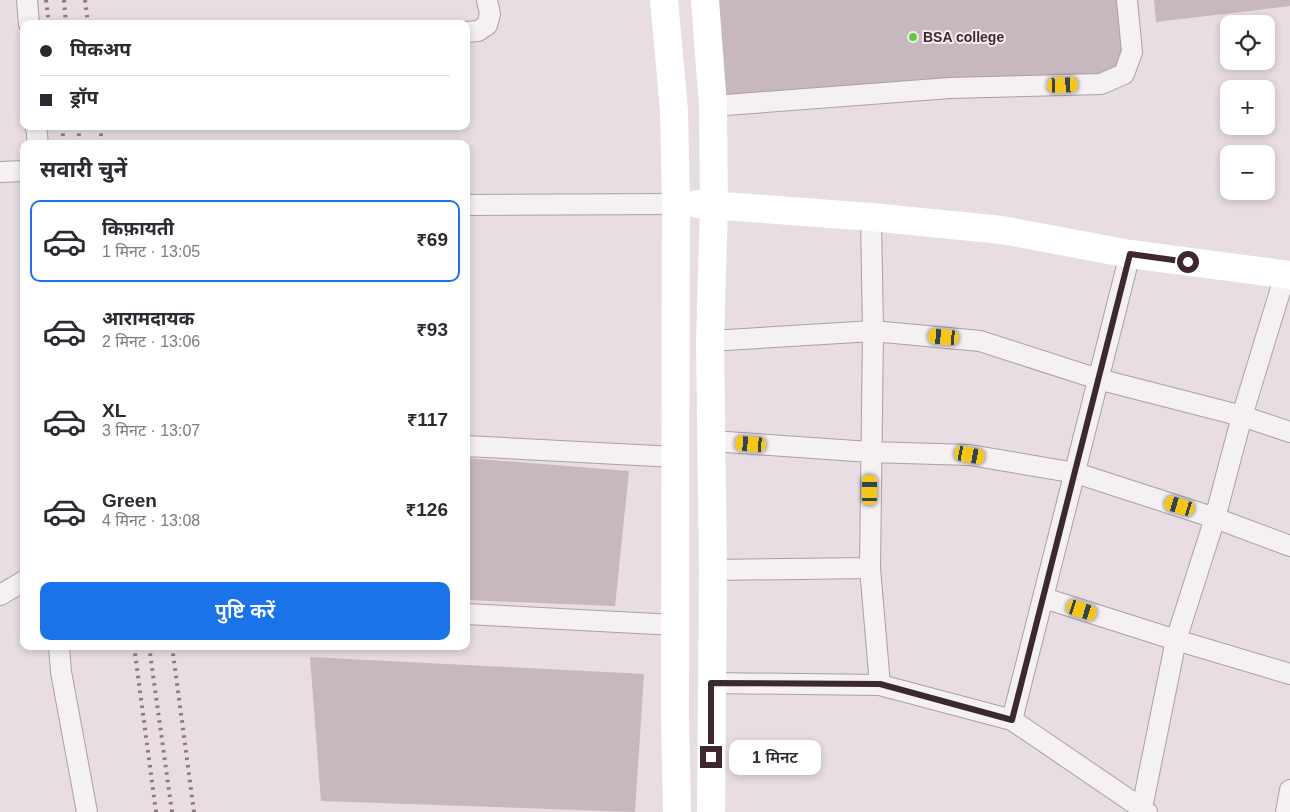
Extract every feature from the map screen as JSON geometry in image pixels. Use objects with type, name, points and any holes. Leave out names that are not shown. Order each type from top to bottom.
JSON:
[{"type":"main road","points":[[664,0],[674,110],[676,204],[675,625],[677,812]]},
{"type":"main road","points":[[704,0],[713,106],[714,205],[710,341],[713,570],[711,812]]},
{"type":"main road","points":[[676,204],[714,205],[871,217],[1002,230],[1130,254],[1288,275]]},
{"type":"street","points":[[27,0],[29,20]]},
{"type":"street","points":[[470,31],[488,25],[490,14],[487,0]]},
{"type":"street","points":[[713,106],[950,88],[1101,84],[1124,74],[1132,52],[1127,0]]},
{"type":"street","points":[[0,172],[20,171]]},
{"type":"street","points":[[470,205],[676,204]]},
{"type":"street","points":[[871,217],[870,568],[880,684]]},
{"type":"street","points":[[1012,720],[1130,254]]},
{"type":"street","points":[[711,683],[880,684],[1012,720],[1145,810],[1176,640],[1215,518],[1242,416],[1288,275]]},
{"type":"street","points":[[710,341],[872,331],[980,341],[1098,380],[1242,416],[1290,432]]},
{"type":"street","points":[[712,441],[870,452],[970,455],[1076,473],[1215,518],[1290,546]]},
{"type":"street","points":[[470,446],[675,457]]},
{"type":"street","points":[[713,570],[870,568]]},
{"type":"street","points":[[0,594],[20,583]]},
{"type":"street","points":[[1044,598],[1290,674]]},
{"type":"street","points":[[470,614],[675,625]]},
{"type":"street","points":[[59,650],[60,672],[87,812]]},
{"type":"building","name":"BSA college","points":[[702,0],[1119,0],[1124,74],[713,106]]},
{"type":"building","points":[[1154,0],[1290,0],[1290,6],[1156,22]]},
{"type":"building","points":[[470,458],[629,471],[615,606],[470,600]]},
{"type":"building","points":[[310,657],[644,674],[635,812],[321,801]]},
{"type":"railway","points":[[46,0],[48,20]]},
{"type":"railway","points":[[64,0],[66,20]]},
{"type":"railway","points":[[85,0],[88,20]]},
{"type":"railway","points":[[62,130],[64,140]]},
{"type":"railway","points":[[78,130],[80,140]]},
{"type":"railway","points":[[100,130],[102,140]]},
{"type":"railway","points":[[135,650],[156,812]]},
{"type":"railway","points":[[150,650],[172,812]]},
{"type":"railway","points":[[173,650],[194,812]]},
{"type":"place","name":"BSA college","points":[[913,37]]},
{"type":"route","points":[[711,757],[711,683],[880,684],[1012,720],[1130,254],[1188,262]]}]
